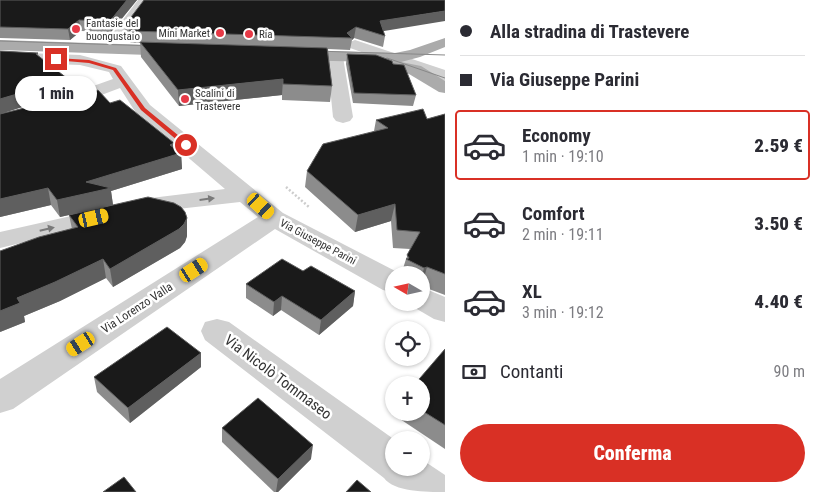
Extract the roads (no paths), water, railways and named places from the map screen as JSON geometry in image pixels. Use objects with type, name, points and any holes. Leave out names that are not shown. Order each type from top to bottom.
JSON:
[{"type":"main road","points":[[0,34],[116,38],[187,46],[0,45]]},
{"type":"main road","points":[[445,36],[394,48],[357,52],[335,57],[278,49],[357,52],[421,65],[445,88]]},
{"type":"main road","points":[[421,65],[445,42]]},
{"type":"main road","points":[[357,52],[405,67],[445,62]]},
{"type":"street","points":[[116,38],[144,0]]},
{"type":"street","points":[[151,0],[160,0]]},
{"type":"street","points":[[394,48],[421,65],[445,76]]},
{"type":"street","points":[[421,65],[445,54]]},
{"type":"street","name":"Via Giuseppe Parini","points":[[0,57],[94,62],[115,69],[143,109],[274,218],[385,278]]},
{"type":"street","points":[[335,57],[343,117]]},
{"type":"street","points":[[0,122],[44,110],[124,81]]},
{"type":"street","points":[[0,240],[151,205],[247,194]]},
{"type":"street","name":"Via Lorenzo Valla","points":[[0,398],[274,218]]},
{"type":"street","points":[[430,303],[445,311]]},
{"type":"street","name":"Via Nicolò Tommaseo","points":[[217,331],[385,456]]},
{"type":"street","points":[[411,476],[433,492]]},
{"type":"tram line","points":[[0,41],[155,46]]},
{"type":"tram line","points":[[315,51],[445,55]]},
{"type":"tram line","points":[[387,58],[445,78]]},
{"type":"place","name":"Fantasie del buongustaio","points":[[76,29]]},
{"type":"place","name":"Mini Market","points":[[220,33]]},
{"type":"place","name":"Ria","points":[[249,34]]},
{"type":"place","name":"Scalini di Trastevere","points":[[185,99]]}]
